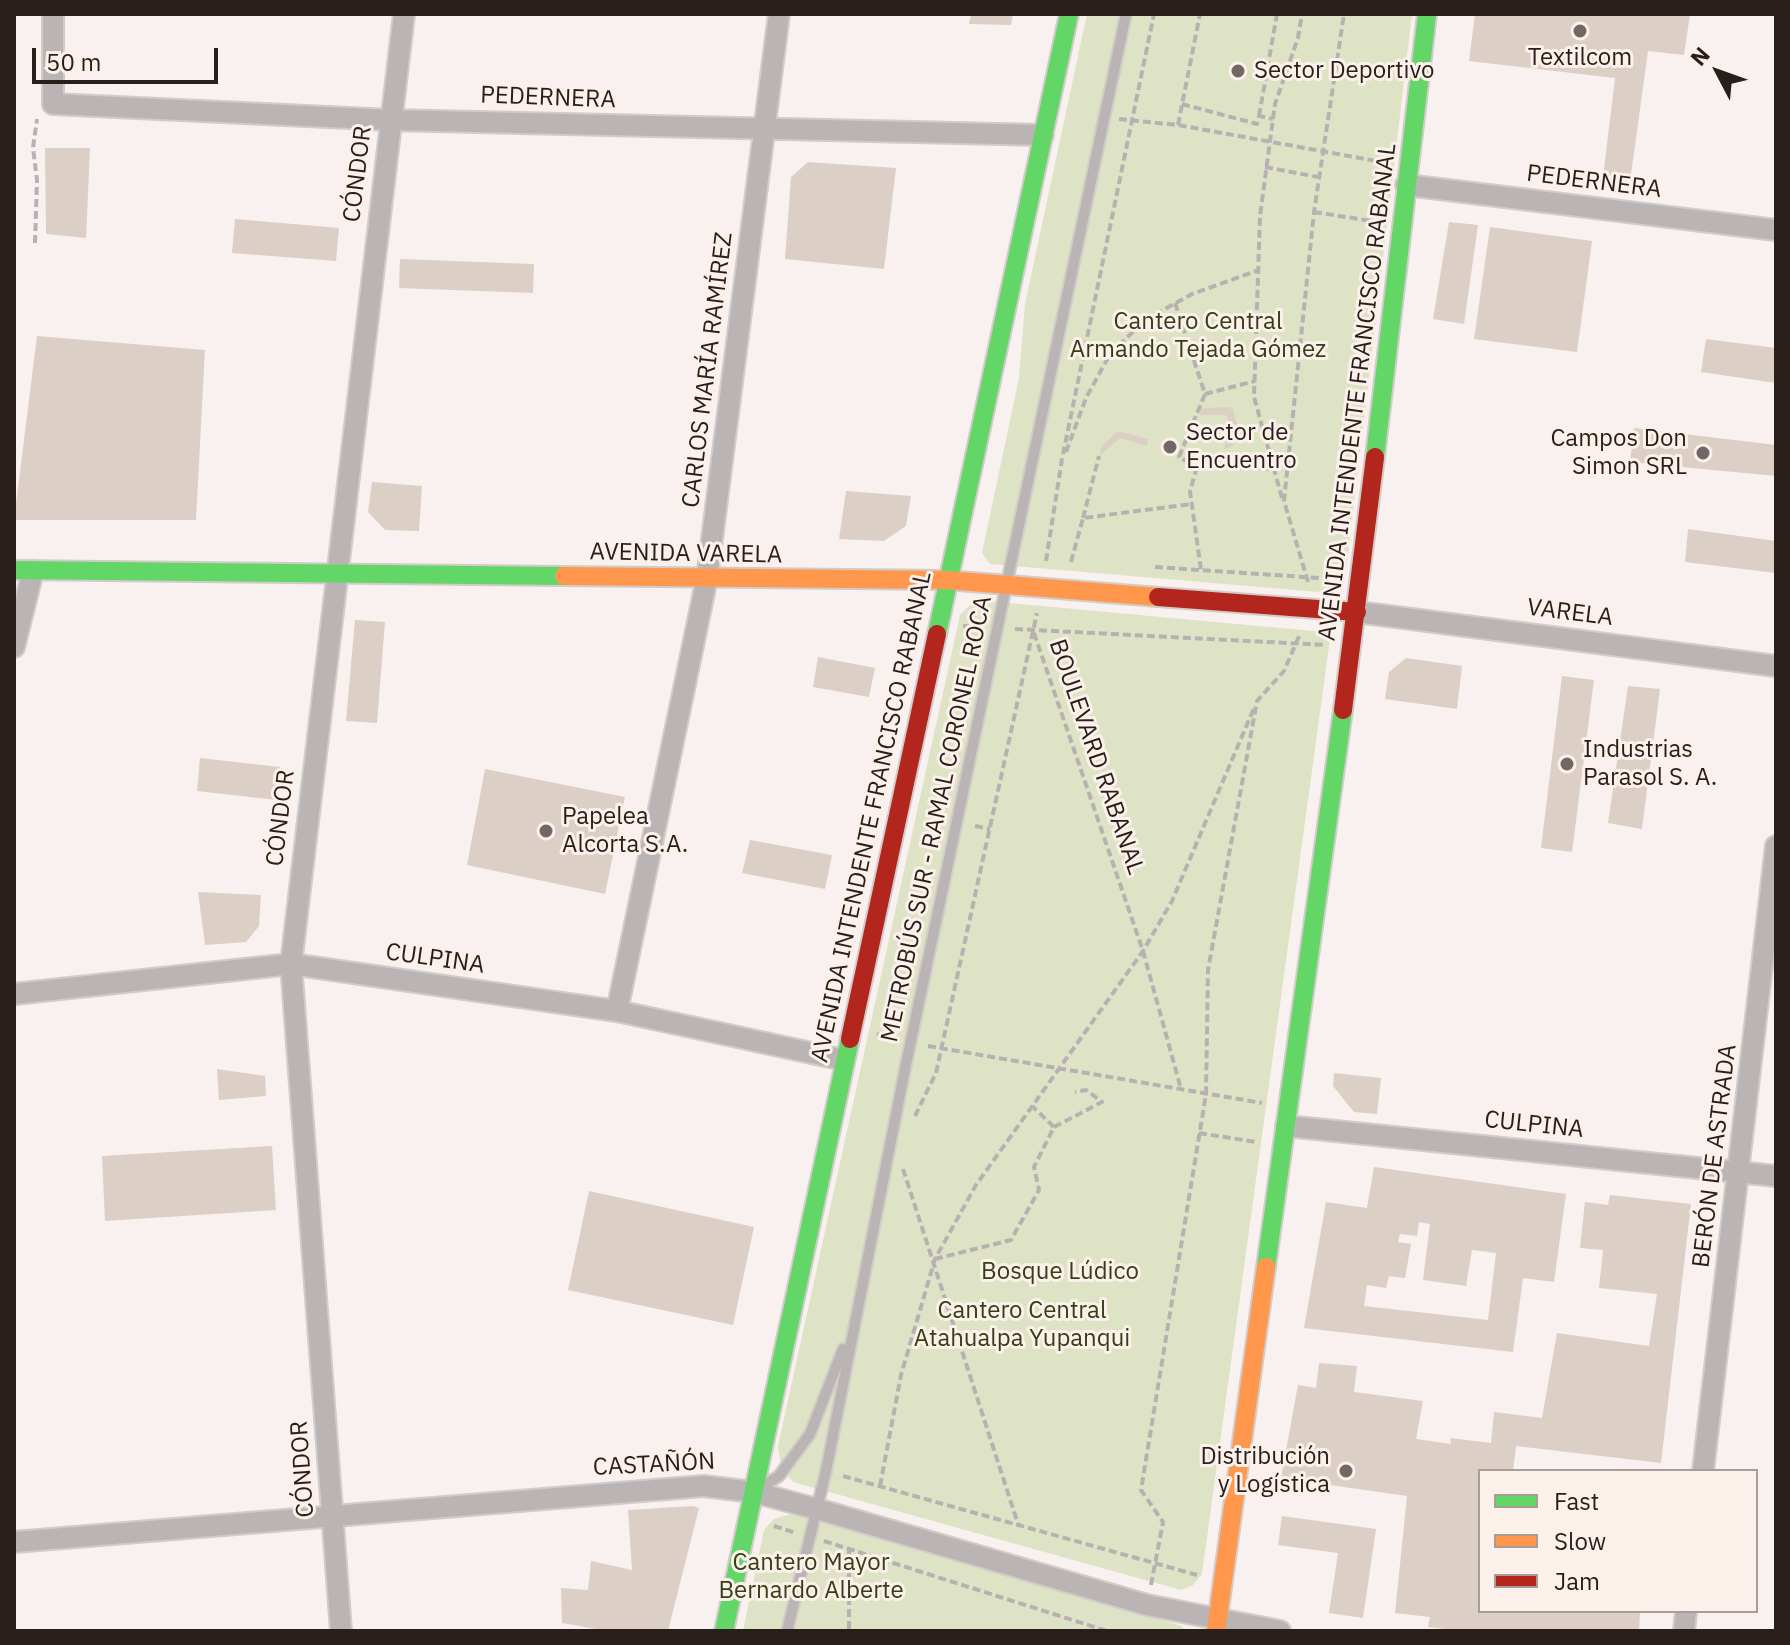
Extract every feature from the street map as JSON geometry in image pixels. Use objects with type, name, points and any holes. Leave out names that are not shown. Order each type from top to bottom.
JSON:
[{"type":"main road","name":"AVENIDA INTENDENTE FRANCISCO RABANAL","points":[[724,1631],[1069,14]]},
{"type":"main road","name":"AVENIDA INTENDENTE FRANCISCO RABANAL","points":[[1217,1626],[1357,612],[1427,14]]},
{"type":"main road","name":"AVENIDA VARELA","points":[[23,571],[946,580],[1357,612]]},
{"type":"street","points":[[53,14],[53,104]]},
{"type":"street","name":"CÓNDOR","points":[[341,1631],[291,964],[404,14]]},
{"type":"street","name":"CARLOS MARÍA RAMÍREZ","points":[[617,1011],[707,578],[779,14]]},
{"type":"street","name":"PEDERNERA","points":[[53,104],[391,120],[1043,135]]},
{"type":"street","name":"PEDERNERA","points":[[1407,176],[1776,230]]},
{"type":"street","points":[[14,647],[23,571]]},
{"type":"street","name":"VARELA","points":[[1357,612],[1776,666]]},
{"type":"street","name":"BERÓN DE ASTRADA","points":[[1703,1469],[1776,846]]},
{"type":"street","name":"CULPINA","points":[[14,994],[291,964],[617,1011],[844,1060]]},
{"type":"street","name":"CULPINA","points":[[1287,1117],[1776,1176]]},
{"type":"street","name":"CASTAÑÓN","points":[[14,1542],[332,1513],[704,1486],[753,1492],[817,1509],[1217,1626],[1280,1631]]},
{"type":"lane","name":"METROBÚS SUR - RAMAL CORONEL ROCA","points":[[787,1631],[826,1471],[852,1325],[1126,14]]},
{"type":"lane","points":[[753,1492],[779,1476],[810,1434],[852,1325]]},
{"type":"path","points":[[1046,560],[1062,459],[1154,14]]},
{"type":"path","points":[[1178,125],[1200,14]]},
{"type":"path","points":[[1182,104],[1257,124],[1277,14]]},
{"type":"path","points":[[1147,1605],[1163,1522],[1141,1490],[1206,1094],[1208,970],[1257,701],[1284,671],[1297,643],[1306,608],[1308,578],[1272,469],[1254,397],[1265,167],[1273,119],[1302,14]]},
{"type":"path","points":[[1284,501],[1314,212],[1344,14]]},
{"type":"path","points":[[35,243],[35,125],[41,111],[53,104]]},
{"type":"path","points":[[1259,116],[1273,119]]},
{"type":"path","points":[[1104,118],[1178,125],[1323,152],[1407,176]]},
{"type":"path","points":[[1265,167],[1319,177]]},
{"type":"path","points":[[1314,212],[1401,226]]},
{"type":"path","points":[[1062,459],[1086,398],[1110,354],[1145,320],[1175,303],[1259,270]]},
{"type":"path","points":[[1175,303],[1205,394],[1179,457],[1197,467],[1272,469]]},
{"type":"path","points":[[1205,394],[1255,381]]},
{"type":"path","points":[[1071,562],[1099,456]]},
{"type":"path","points":[[1197,467],[1190,491],[1201,570]]},
{"type":"path","points":[[1083,518],[1192,504]]},
{"type":"path","points":[[1012,558],[1085,563]]},
{"type":"path","points":[[1146,567],[1361,579]]},
{"type":"path","points":[[937,625],[1352,648]]},
{"type":"path","name":"BOULEVARD RABANAL","points":[[912,1122],[936,1073],[1034,631]]},
{"type":"path","name":"BOULEVARD RABANAL","points":[[1034,631],[1143,951],[1181,1089]]},
{"type":"path","name":"BOULEVARD RABANAL","points":[[880,1486],[901,1375],[935,1259],[976,1185],[1143,951],[1172,901],[1257,701]]},
{"type":"path","points":[[975,826],[990,829]]},
{"type":"path","points":[[852,1027],[941,1050],[1206,1094],[1287,1117]]},
{"type":"path","points":[[935,1259],[1011,1240],[1039,1190],[1034,1167],[1054,1127],[1102,1102],[1086,1090],[1075,1092]]},
{"type":"path","points":[[1032,1106],[1054,1127]]},
{"type":"path","points":[[1199,1133],[1283,1147]]},
{"type":"path","points":[[900,1185],[905,1158]]},
{"type":"path","points":[[903,1169],[935,1259],[1018,1524]]},
{"type":"path","points":[[826,1471],[1224,1582]]},
{"type":"path","points":[[748,1517],[1107,1631]]},
{"type":"path","points":[[849,1549],[849,1631]]},
{"type":"green space","name":"Cantero Central Armando Tejada Gómez","points":[[1087,14],[1412,14],[1346,571],[1335,586],[1319,592],[990,564],[982,553],[1019,378],[1025,304]]},
{"type":"green space","name":"Cantero Central Atahualpa Yupanqui","points":[[987,601],[1324,632],[1330,639],[1202,1574],[1193,1585],[1181,1590],[793,1482],[781,1467],[778,1446],[960,615],[971,604]]},
{"type":"green space","name":"Cantero Mayor Bernardo Alberte","points":[[791,1514],[1182,1626],[1185,1631],[743,1631],[764,1530],[774,1519]]},
{"type":"building","points":[[971,14],[1013,14],[1011,25],[969,24]]},
{"type":"building","name":"Textilcom","points":[[1475,14],[1690,14],[1684,55],[1648,51],[1630,182],[1603,177],[1615,78],[1469,61]]},
{"type":"building","points":[[45,148],[90,148],[86,238],[46,234]]},
{"type":"building","points":[[808,162],[896,168],[884,269],[785,259],[791,177]]},
{"type":"building","points":[[235,219],[339,228],[336,261],[232,253]]},
{"type":"building","points":[[1449,222],[1478,225],[1464,324],[1433,319]]},
{"type":"building","points":[[1490,227],[1592,241],[1577,352],[1474,339]]},
{"type":"building","points":[[400,259],[534,264],[533,293],[399,288]]},
{"type":"building","points":[[37,336],[205,350],[196,520],[14,520]]},
{"type":"building","points":[[1706,339],[1776,348],[1776,383],[1701,372]]},
{"type":"building","points":[[1232,407],[1238,427],[1233,446],[1224,449],[1230,426],[1226,415],[1199,415],[1202,408]]},
{"type":"building","name":"Campos Don Simon SRL","points":[[1634,428],[1776,445],[1776,476],[1630,462]]},
{"type":"building","points":[[1118,431],[1148,439],[1147,446],[1120,438],[1099,456],[1102,446]]},
{"type":"building","points":[[372,482],[422,486],[419,531],[385,530],[368,512]]},
{"type":"building","points":[[846,491],[911,496],[906,526],[884,541],[839,539]]},
{"type":"building","points":[[1688,529],[1776,541],[1776,573],[1685,562]]},
{"type":"building","points":[[355,620],[385,622],[377,723],[346,721]]},
{"type":"building","points":[[818,657],[875,668],[869,697],[813,687]]},
{"type":"building","points":[[1406,658],[1462,666],[1457,709],[1385,699],[1389,672]]},
{"type":"building","name":"Industrias Parasol S. A.","points":[[1562,676],[1594,680],[1572,852],[1541,848]]},
{"type":"building","points":[[1628,686],[1660,689],[1642,829],[1608,823]]},
{"type":"building","points":[[200,758],[280,767],[276,800],[197,791]]},
{"type":"building","name":"Papelea Alcorta S.A.","points":[[485,769],[625,797],[605,894],[467,865]]},
{"type":"building","points":[[750,840],[832,855],[825,889],[742,873]]},
{"type":"building","points":[[198,892],[261,895],[259,926],[246,942],[205,945]]},
{"type":"building","points":[[217,1069],[265,1076],[266,1096],[219,1100]]},
{"type":"building","points":[[1334,1073],[1381,1078],[1377,1114],[1354,1112],[1333,1086]]},
{"type":"building","points":[[272,1146],[276,1210],[105,1221],[102,1156]]},
{"type":"building","points":[[1374,1167],[1566,1194],[1554,1282],[1523,1278],[1513,1352],[1304,1328],[1326,1202],[1367,1208]],"holes":[[[1419,1222],[1430,1224],[1423,1280],[1466,1286],[1472,1250],[1496,1253],[1488,1320],[1364,1306],[1367,1285],[1386,1288],[1389,1276],[1405,1278],[1411,1244],[1398,1242],[1400,1234],[1417,1236]]]},
{"type":"building","points":[[589,1191],[754,1227],[733,1325],[568,1290]]},
{"type":"building","points":[[1610,1195],[1691,1204],[1661,1463],[1516,1446],[1513,1469],[1478,1469],[1478,1613],[1640,1613],[1639,1631],[1465,1631],[1428,1627],[1430,1617],[1395,1613],[1407,1496],[1281,1478],[1298,1385],[1316,1388],[1319,1363],[1357,1366],[1354,1392],[1423,1401],[1416,1439],[1451,1444],[1450,1438],[1491,1443],[1494,1412],[1542,1418],[1557,1333],[1649,1346],[1657,1294],[1599,1288],[1603,1250],[1580,1248],[1585,1202],[1608,1205]]},
{"type":"building","points":[[699,1508],[668,1631],[607,1631],[562,1623],[561,1588],[588,1590],[591,1561],[632,1570],[628,1510]]},
{"type":"building","points":[[1282,1516],[1376,1529],[1363,1618],[1329,1613],[1338,1553],[1278,1545]]},
{"type":"traffic: fast","points":[[937,634],[1069,14]]},
{"type":"traffic: fast","points":[[1375,457],[1427,14]]},
{"type":"traffic: fast","points":[[14,570],[564,576]]},
{"type":"traffic: fast","points":[[1266,1267],[1343,710]]},
{"type":"traffic: fast","points":[[724,1631],[850,1039]]},
{"type":"traffic: slow","points":[[564,576],[946,580],[1158,597]]},
{"type":"traffic: slow","points":[[1216,1631],[1266,1267]]},
{"type":"traffic: jam","points":[[1343,710],[1375,457]]},
{"type":"traffic: jam","points":[[1158,597],[1357,612]]},
{"type":"traffic: jam","points":[[850,1039],[937,634]]},
{"type":"place","name":"Textilcom","points":[[1580,31]]},
{"type":"place","name":"Sector Deportivo","points":[[1238,71]]},
{"type":"place","name":"Sector de Encuentro","points":[[1170,447]]},
{"type":"place","name":"Campos Don Simon SRL","points":[[1703,453]]},
{"type":"place","name":"Industrias Parasol S. A.","points":[[1567,764]]},
{"type":"place","name":"Papelea Alcorta S.A.","points":[[546,831]]},
{"type":"place","name":"Distribución y Logística","points":[[1346,1471]]},
{"type":"park label","name":"Bosque Lúdico","points":[[1060,1272]]}]
